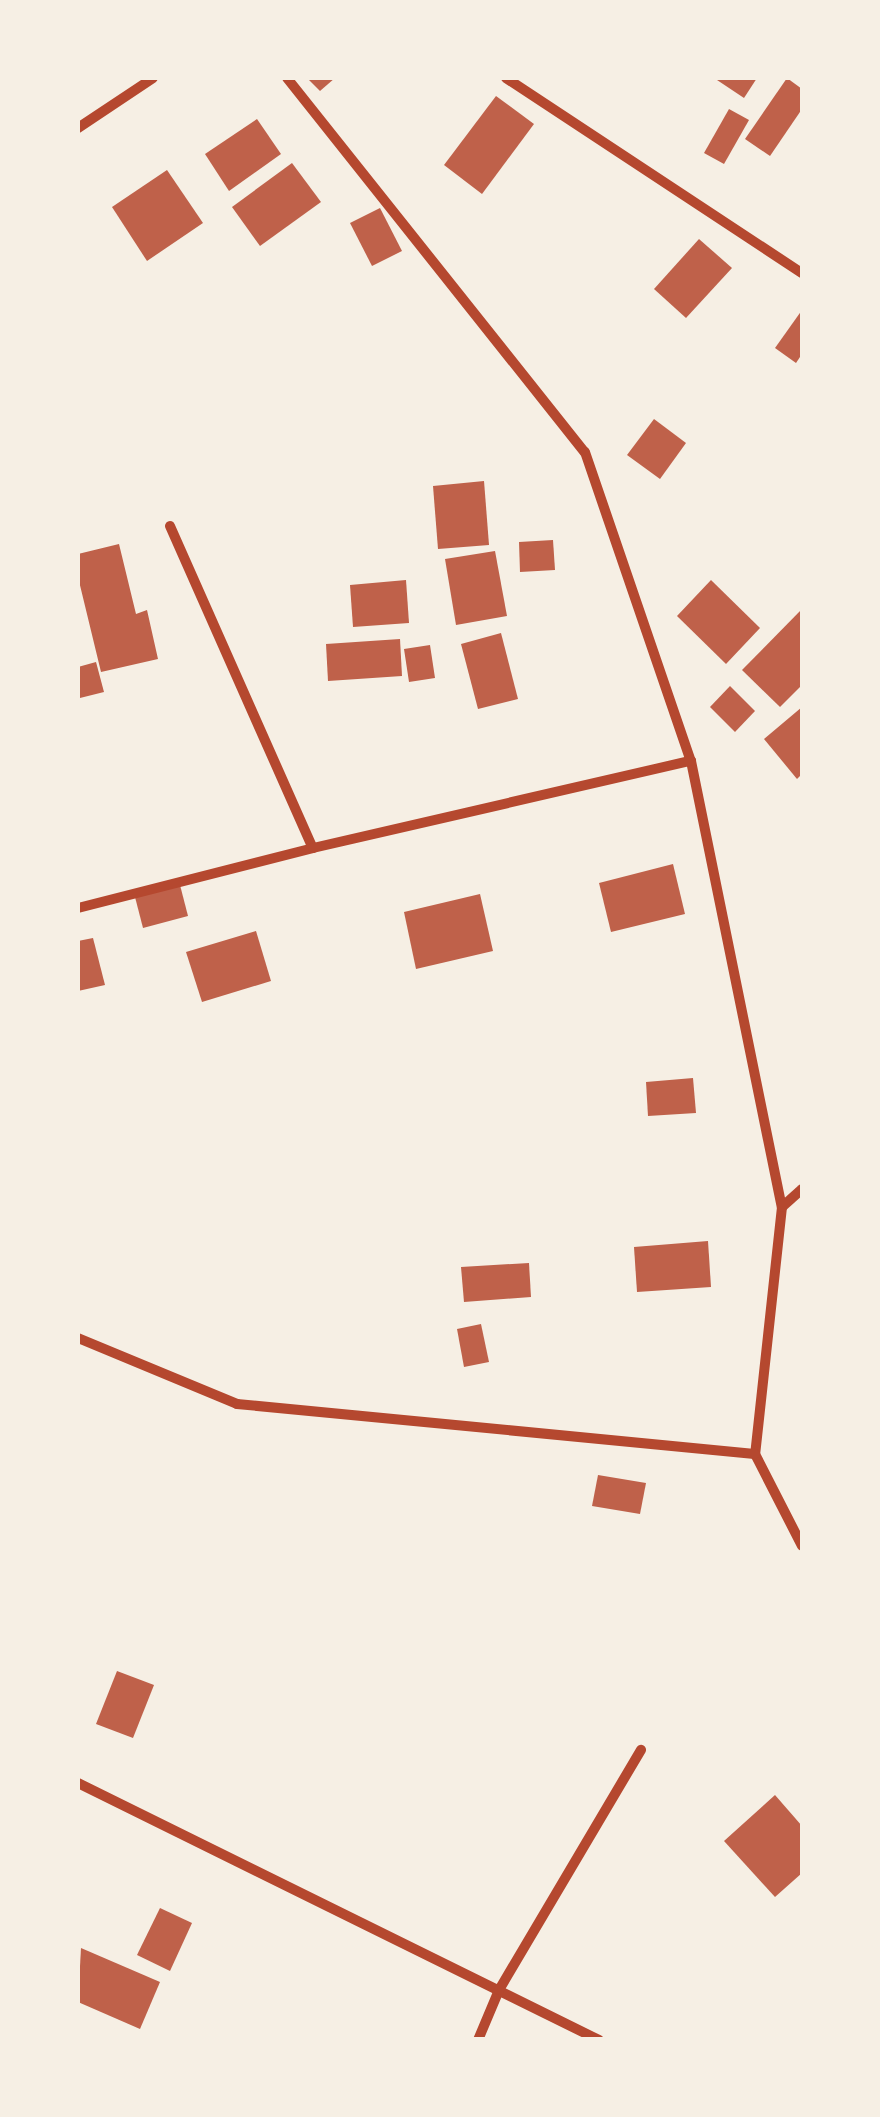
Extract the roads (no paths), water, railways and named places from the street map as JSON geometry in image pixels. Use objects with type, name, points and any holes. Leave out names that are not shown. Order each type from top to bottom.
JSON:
[{"type":"street","points":[[78,128],[153,78]]},
{"type":"street","points":[[287,78],[585,452],[691,761],[782,1207],[756,1454],[802,1546]]},
{"type":"street","points":[[506,78],[802,273]]},
{"type":"street","points":[[170,526],[313,848]]},
{"type":"street","points":[[78,908],[313,848],[691,761]]},
{"type":"street","points":[[782,1207],[802,1189]]},
{"type":"street","points":[[78,1338],[237,1404],[756,1454]]},
{"type":"street","points":[[478,2040],[499,1990],[641,1750]]},
{"type":"street","points":[[78,1783],[599,2040]]}]
